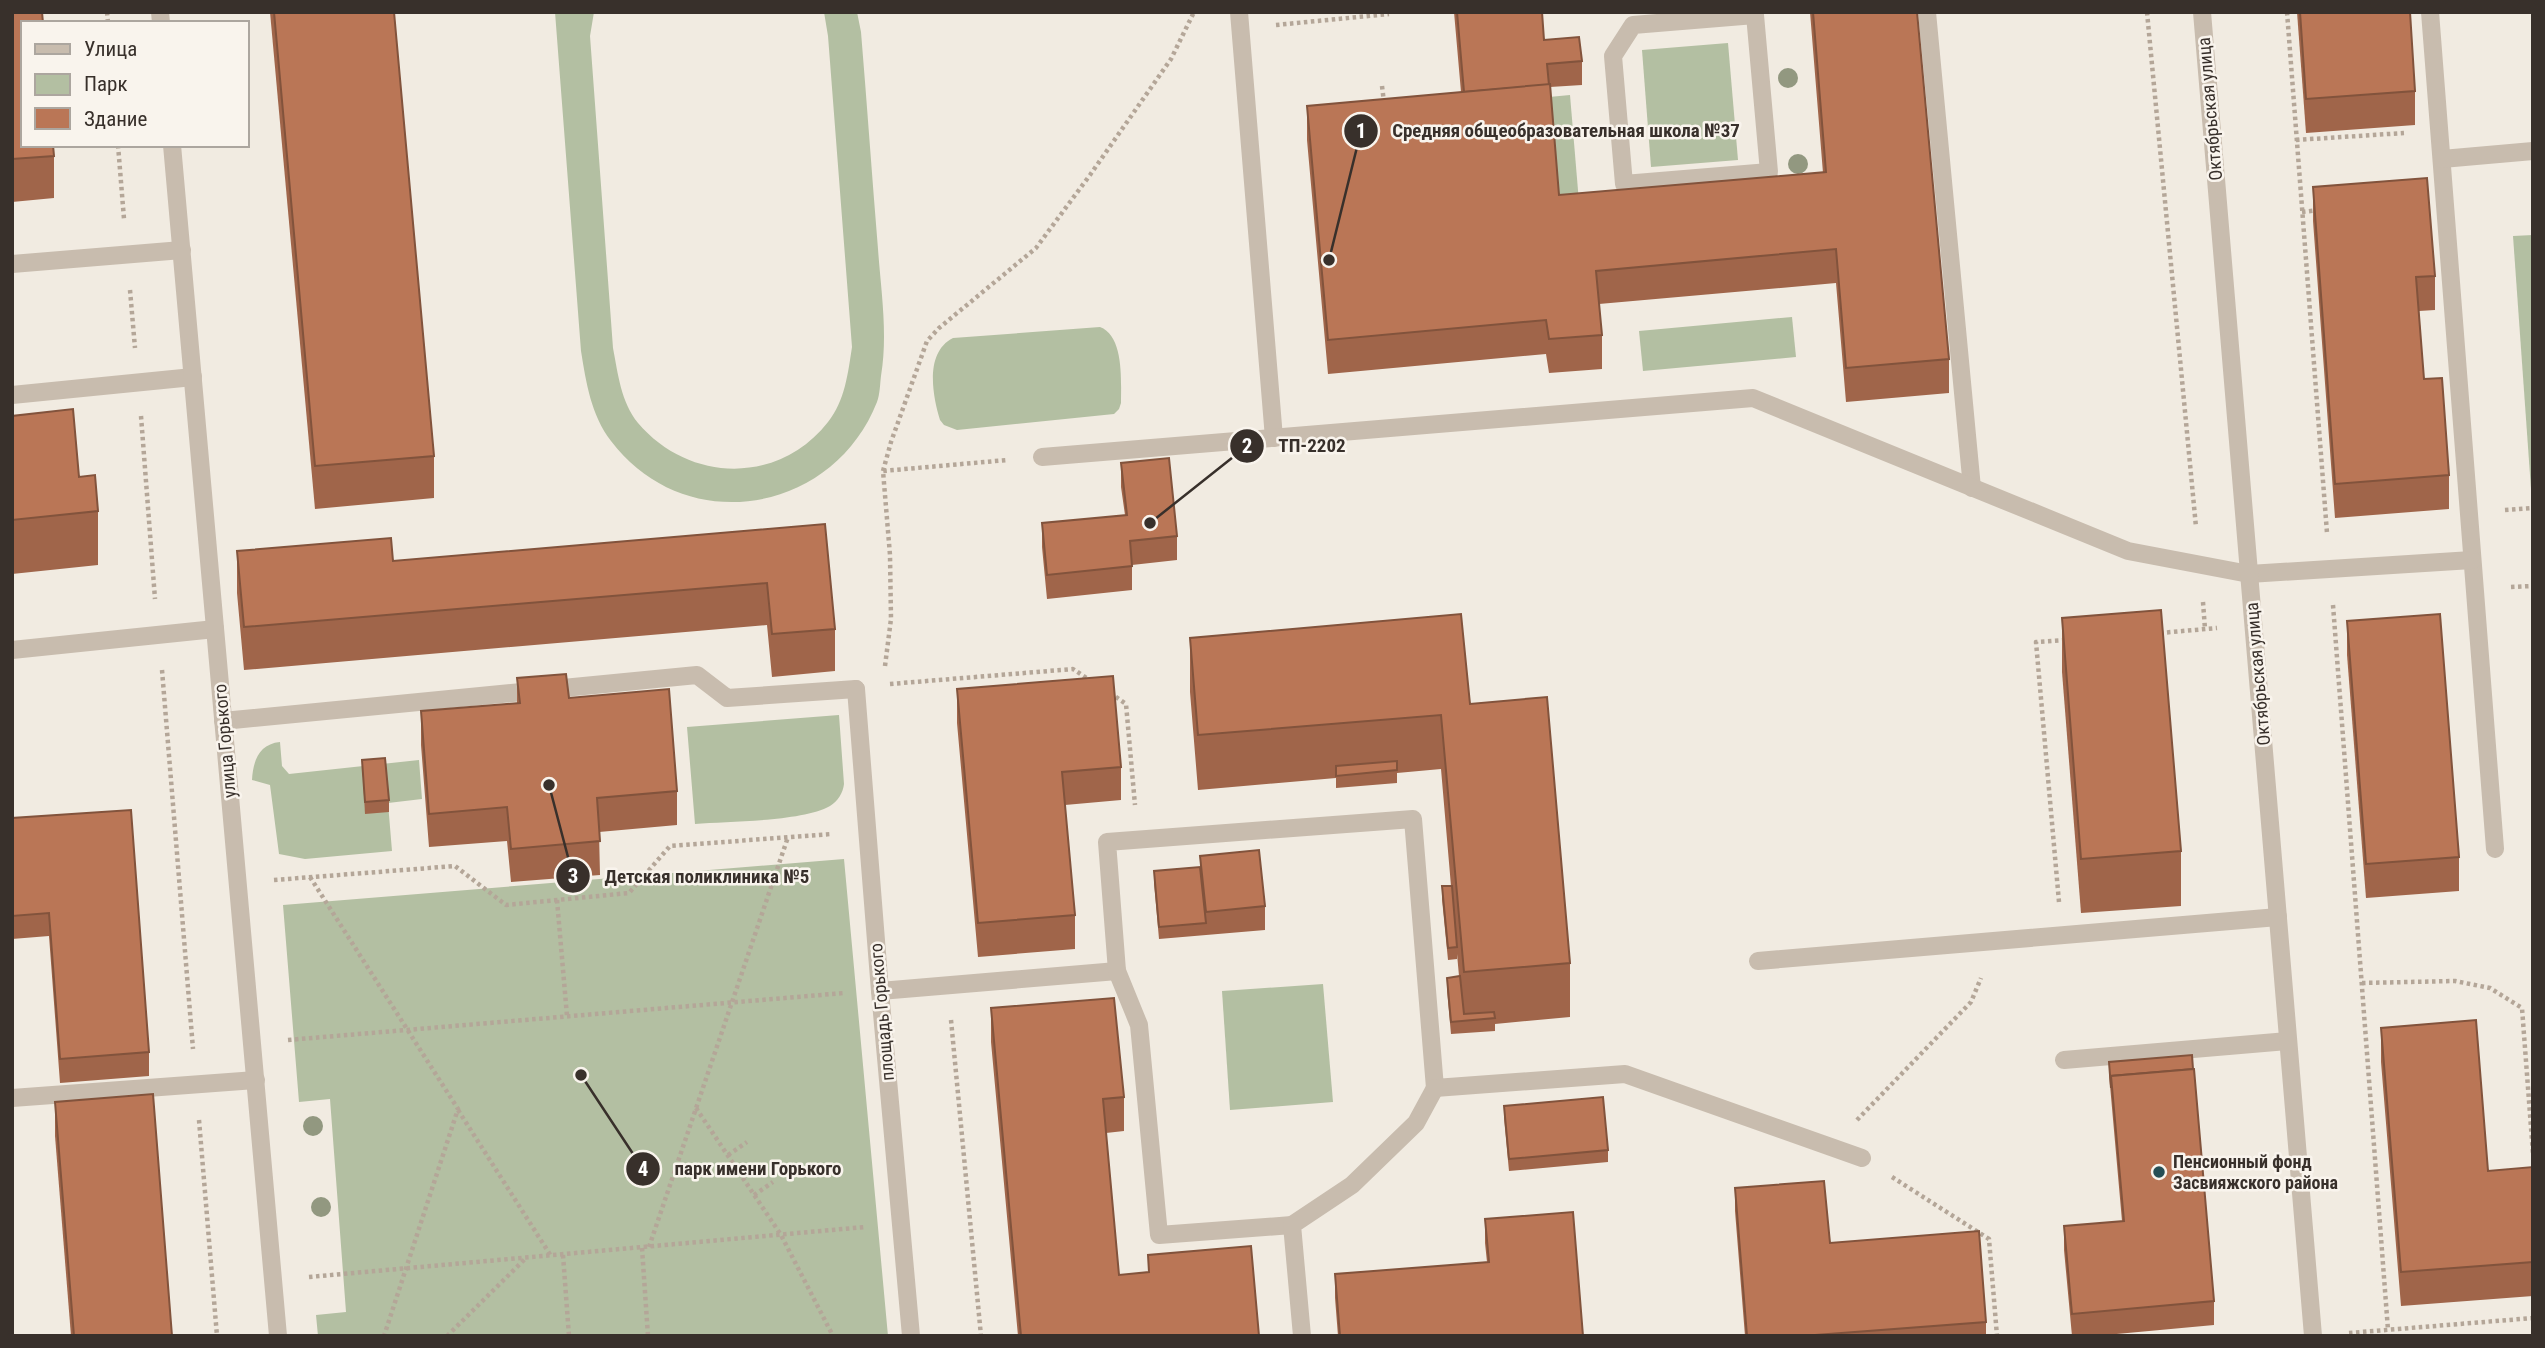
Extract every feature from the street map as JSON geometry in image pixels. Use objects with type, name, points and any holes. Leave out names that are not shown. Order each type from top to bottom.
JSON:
[{"type":"street","points":[[1927,12],[1972,488]]},
{"type":"street","name":"Октябрьская улица","points":[[2202,12],[2313,1336]]},
{"type":"street","points":[[2430,12],[2495,849]]},
{"type":"street","points":[[1755,15],[1769,172],[1624,184],[1613,55],[1633,25],[1659,18],[1692,16],[1755,15]]},
{"type":"street","points":[[1240,21],[1274,438]]},
{"type":"street","name":"улица Горького","points":[[172,147],[278,1336]]},
{"type":"street","points":[[2442,159],[2533,151]]},
{"type":"street","points":[[12,264],[182,250]]},
{"type":"street","points":[[12,395],[193,377]]},
{"type":"street","points":[[1042,457],[1753,398],[2128,551],[2249,574],[2473,560]]},
{"type":"street","points":[[12,650],[215,629]]},
{"type":"street","name":"площадь Горького","points":[[223,721],[697,675],[727,698],[856,689],[911,1336]]},
{"type":"street","points":[[1413,819],[1435,1088],[1416,1123],[1352,1185],[1292,1225],[1159,1234],[1139,1025],[1117,971],[1107,842],[1413,819]]},
{"type":"street","points":[[1758,961],[2278,917]]},
{"type":"street","points":[[880,990],[1117,971]]},
{"type":"street","points":[[2063,1060],[2288,1041]]},
{"type":"street","points":[[1435,1088],[1625,1074],[1862,1158]]},
{"type":"street","points":[[12,1098],[256,1080]]},
{"type":"street","points":[[1292,1225],[1302,1336]]},
{"type":"path","points":[[884,672],[891,619],[890,555],[883,471],[927,341],[939,328],[1036,248],[1171,59],[1194,12]]},
{"type":"path","points":[[2147,12],[2205,629]]},
{"type":"path","points":[[2287,12],[2388,1329],[2533,1318]]},
{"type":"path","points":[[1240,21],[1389,13]]},
{"type":"path","points":[[1382,86],[1385,107]]},
{"type":"path","points":[[2296,140],[2439,131]]},
{"type":"path","points":[[118,147],[217,1336]]},
{"type":"path","points":[[2302,212],[2328,210]]},
{"type":"path","points":[[883,471],[1042,457]]},
{"type":"path","points":[[2153,633],[2253,625]]},
{"type":"path","points":[[2062,936],[2036,642],[2075,639]]},
{"type":"path","points":[[882,685],[1073,669],[1094,683]]},
{"type":"path","points":[[1105,690],[1126,704],[1138,839]]},
{"type":"path","points":[[238,883],[454,866],[506,905],[629,893],[670,846],[867,832]]},
{"type":"path","points":[[649,1247],[788,837]]},
{"type":"path","points":[[310,877],[551,1256]]},
{"type":"path","points":[[557,900],[567,1016]]},
{"type":"path","points":[[1830,1147],[1971,1002],[1996,941]]},
{"type":"path","points":[[2362,983],[2455,981],[2490,988],[2522,1008],[2533,1154]]},
{"type":"path","points":[[948,985],[981,1336]]},
{"type":"path","points":[[252,1044],[880,990]]},
{"type":"path","points":[[696,1108],[781,1235],[833,1336]]},
{"type":"path","points":[[384,1336],[458,1109]]},
{"type":"path","points":[[728,1155],[747,1142]]},
{"type":"path","points":[[1862,1158],[1989,1238],[1997,1336]]},
{"type":"path","points":[[754,1195],[773,1182]]},
{"type":"path","points":[[274,1280],[901,1224]]},
{"type":"path","points":[[642,1248],[648,1336]]},
{"type":"path","points":[[563,1255],[569,1336]]},
{"type":"path","points":[[447,1336],[526,1258]]},
{"type":"path","points":[[2398,1329],[2399,1336]]},
{"type":"green space","points":[[555,12],[594,12],[590,36],[613,348],[624,397],[638,423],[659,443],[682,457],[708,466],[734,469],[760,466],[785,457],[808,443],[834,414],[845,386],[852,347],[824,12],[857,12],[861,32],[883,312],[884,344],[879,392],[877,402],[856,440],[827,469],[793,489],[755,500],[716,501],[678,492],[642,472],[604,431],[587,386],[581,351]]},
{"type":"green space","points":[[1728,43],[1738,160],[1651,167],[1642,50]]},
{"type":"green space","points":[[1570,95],[1581,226],[1560,228],[1549,97]]},
{"type":"green space","points":[[2533,235],[2533,489],[2531,489],[2513,236]]},
{"type":"green space","points":[[1792,317],[1796,357],[1643,371],[1639,331]]},
{"type":"green space","points":[[1100,327],[1113,339],[1120,360],[1121,403],[1114,414],[957,430],[944,425],[940,420],[933,386],[934,363],[944,344],[953,338]]},
{"type":"green space","points":[[839,715],[844,784],[843,791],[833,804],[817,811],[784,818],[695,824],[687,727]]},
{"type":"green space","points":[[280,742],[282,766],[289,774],[419,760],[422,799],[388,803],[392,851],[305,859],[279,854],[270,785],[252,780],[258,755],[267,746]]},
{"type":"green space","points":[[844,859],[888,1336],[318,1336],[316,1315],[346,1312],[330,1099],[299,1102],[283,905]]},
{"type":"green space","points":[[1323,984],[1333,1102],[1230,1110],[1222,991]]},
{"type":"building","points":[[12,12],[42,12],[43,21],[21,21],[21,147],[53,147],[54,156],[12,159]]},
{"type":"building","points":[[274,12],[394,12],[434,456],[315,466]]},
{"type":"building","points":[[1457,12],[1542,12],[1544,40],[1579,37],[1582,61],[1547,64],[1549,85],[1464,92]]},
{"type":"building","points":[[1813,12],[1917,12],[1949,359],[1846,368],[1836,249],[1596,271],[1602,335],[1549,339],[1546,320],[1328,340],[1307,106],[1550,84],[1559,195],[1826,172]]},
{"type":"building","points":[[2300,12],[2410,12],[2415,91],[2306,99]]},
{"type":"building","points":[[2427,178],[2435,276],[2416,277],[2424,379],[2442,378],[2449,475],[2335,484],[2313,187]]},
{"type":"building","points":[[73,409],[79,477],[95,475],[98,511],[12,520],[12,416]]},
{"type":"building","points":[[1169,458],[1177,536],[1130,541],[1132,566],[1047,575],[1042,523],[1127,515],[1121,463]]},
{"type":"building","points":[[825,524],[835,629],[772,634],[767,583],[244,627],[237,551],[391,538],[393,561]]},
{"type":"building","points":[[2161,610],[2181,851],[2081,859],[2062,618]]},
{"type":"building","points":[[1461,614],[1470,704],[1547,697],[1570,963],[1464,972],[1441,715],[1198,735],[1190,638]]},
{"type":"building","points":[[2440,614],[2459,857],[2366,864],[2347,621]]},
{"type":"building","points":[[566,674],[569,698],[669,689],[677,791],[597,798],[600,841],[511,849],[507,807],[429,814],[421,711],[520,703],[517,678]]},
{"type":"building","points":[[1113,676],[1121,767],[1062,772],[1075,915],[978,923],[957,689]]},
{"type":"building","points":[[385,758],[389,800],[365,802],[362,760]]},
{"type":"building","points":[[1397,761],[1397,770],[1336,776],[1336,766]]},
{"type":"building","points":[[131,810],[149,1052],[60,1059],[49,913],[12,916],[12,818]]},
{"type":"building","points":[[1259,850],[1265,906],[1206,912],[1200,856]]},
{"type":"building","points":[[1200,867],[1206,923],[1159,927],[1154,871]]},
{"type":"building","points":[[1442,886],[1452,886],[1457,947],[1448,948]]},
{"type":"building","points":[[1460,976],[1464,1014],[1494,1012],[1495,1018],[1451,1022],[1447,978]]},
{"type":"building","points":[[1114,998],[1124,1097],[1103,1099],[1119,1275],[1149,1272],[1148,1255],[1251,1246],[1259,1336],[1021,1336],[991,1008]]},
{"type":"building","points":[[2476,1020],[2488,1171],[2533,1167],[2533,1262],[2401,1272],[2381,1028]]},
{"type":"building","points":[[2192,1055],[2193,1069],[2111,1076],[2111,1088],[2109,1062]]},
{"type":"building","name":"Пенсионный фонд Засвияжского района","points":[[2194,1069],[2214,1301],[2072,1314],[2064,1226],[2124,1221],[2111,1076]]},
{"type":"building","points":[[153,1094],[172,1336],[74,1336],[55,1102]]},
{"type":"building","points":[[1603,1097],[1608,1150],[1509,1159],[1504,1106]]},
{"type":"building","points":[[1824,1181],[1830,1243],[1979,1231],[1986,1322],[1802,1336],[1747,1336],[1735,1188]]},
{"type":"building","points":[[1573,1212],[1583,1336],[1340,1336],[1335,1274],[1489,1262],[1485,1219]]},
{"type":"place","name":"Средняя общеобразовательная школа №37","points":[[1329,260]]},
{"type":"place","name":"ТП-2202","points":[[1150,523]]},
{"type":"place","name":"Детская поликлиника №5","points":[[549,785]]},
{"type":"place","name":"парк имени Горького","points":[[581,1075]]},
{"type":"place","name":"Пенсионный фонд Засвияжского района","points":[[2159,1172]]}]
